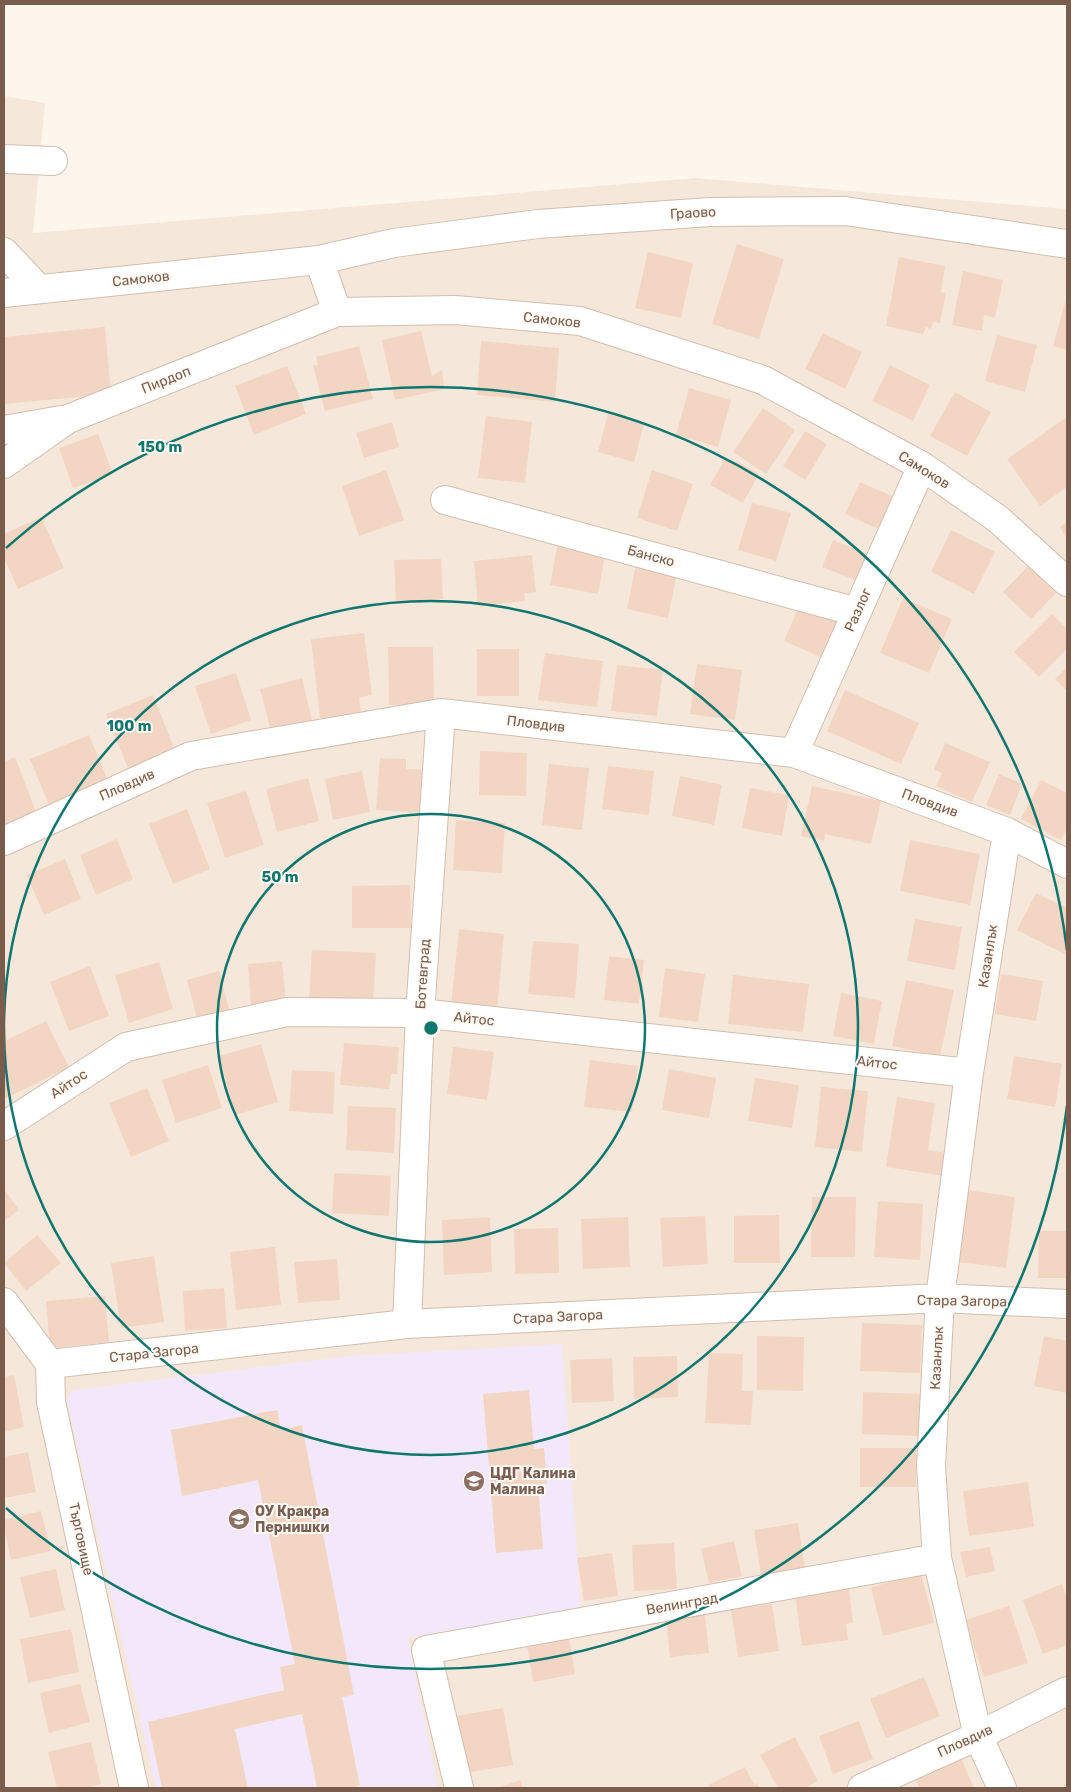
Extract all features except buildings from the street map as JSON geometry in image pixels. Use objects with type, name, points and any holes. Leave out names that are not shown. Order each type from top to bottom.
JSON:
[{"type":"street","points":[[4,159],[53,161]]},
{"type":"street","name":"Граово","points":[[319,260],[394,243],[538,224],[710,212],[845,211],[1067,244]]},
{"type":"street","points":[[4,252],[39,289]]},
{"type":"street","points":[[319,260],[337,312]]},
{"type":"street","name":"Самоков","points":[[4,293],[319,260]]},
{"type":"street","name":"Самоков","points":[[337,312],[455,310],[580,321],[763,380],[922,466],[998,518],[1067,582]]},
{"type":"street","name":"Пирдоп","points":[[4,464],[68,419],[337,312]]},
{"type":"street","points":[[4,430],[68,419]]},
{"type":"street","name":"Разлог","points":[[794,753],[922,466]]},
{"type":"street","name":"Банско","points":[[445,500],[857,612]]},
{"type":"street","name":"Пловдив","points":[[4,841],[191,756],[441,713],[794,753],[1007,832],[1067,864]]},
{"type":"street","name":"Ботевград","points":[[407,1324],[420,1013],[441,713]]},
{"type":"street","name":"Казанлък","points":[[1002,1788],[978,1736],[937,1558],[931,1466],[940,1298],[969,1073],[1007,832]]},
{"type":"street","name":"Айтос","points":[[4,1126],[126,1047],[287,1012],[420,1013],[969,1073]]},
{"type":"street","name":"Стара Загора","points":[[50,1364],[407,1324],[940,1298],[1067,1304]]},
{"type":"street","points":[[4,1302],[50,1364]]},
{"type":"street","name":"Търговище","points":[[50,1364],[51,1402],[134,1788]]},
{"type":"street","name":"Велинград","points":[[458,1788],[426,1650],[937,1558]]},
{"type":"street","name":"Пловдив","points":[[862,1788],[978,1736],[1067,1691]]},
{"type":"shaded area","points":[[4,96],[45,103],[33,233],[696,178],[1067,209],[1067,1788],[4,1788]]},
{"type":"shaded area","name":"ОУ Кракра Пернишки","points":[[562,1344],[581,1607],[408,1638],[438,1788],[156,1788],[67,1401],[73,1390],[350,1356]]},
{"type":"place","name":"ЦДГ Калина Малина","points":[[474,1481]]},
{"type":"place","name":"ОУ Кракра Пернишки","points":[[239,1519]]}]
